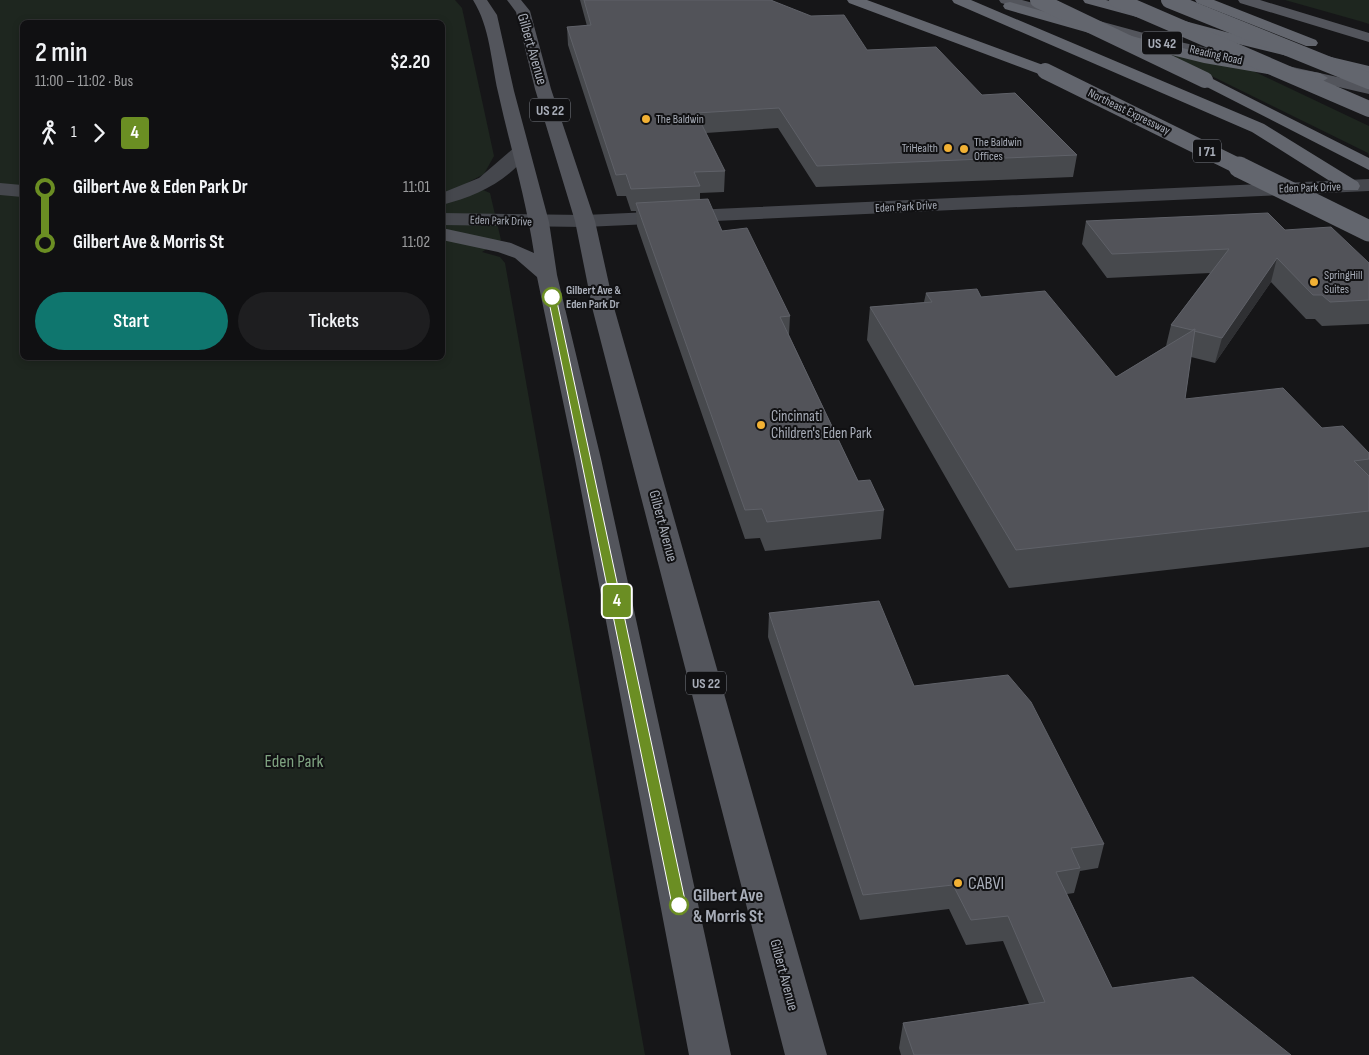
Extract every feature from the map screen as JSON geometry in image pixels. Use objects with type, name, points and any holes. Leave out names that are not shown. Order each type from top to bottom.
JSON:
[{"type":"highway","points":[[854,0],[1045,71]]},
{"type":"highway","name":"Northeast Expressway","points":[[886,0],[1045,71],[1369,230]]},
{"type":"highway","points":[[959,0],[1258,128],[1360,185]]},
{"type":"highway","points":[[992,0],[1152,46],[1204,58],[1320,78]]},
{"type":"highway","points":[[1038,0],[1205,80],[1369,165]]},
{"type":"highway","points":[[1090,0],[1223,36],[1369,70]]},
{"type":"highway","points":[[1117,0],[1151,13],[1369,109]]},
{"type":"highway","points":[[1169,0],[1369,81]]},
{"type":"highway","points":[[1202,0],[1314,44],[1369,70]]},
{"type":"main road","name":"US 22","points":[[480,0],[490,15],[539,222],[547,275],[588,459],[710,1055]]},
{"type":"main road","name":"Gilbert Avenue","points":[[514,0],[523,11],[543,89],[585,221],[604,311],[806,1055]]},
{"type":"main road","name":"Reading Road","points":[[1006,0],[1159,42],[1369,89]]},
{"type":"main road","points":[[1245,0],[1369,38]]},
{"type":"main road","points":[[445,235],[504,247],[522,254],[547,275]]},
{"type":"street","points":[[445,198],[472,191],[488,183],[521,152]]},
{"type":"street","points":[[1360,185],[1369,197]]},
{"type":"street","name":"Eden Park Drive","points":[[445,219],[539,222],[585,221],[1360,185]]},
{"type":"street","points":[[0,189],[20,191]]},
{"type":"green space","name":"Eden Park","points":[[0,0],[455,0],[462,8],[494,156],[484,174],[467,183],[490,193],[501,240],[482,252],[500,257],[505,263],[645,1055],[0,1055]]},
{"type":"green space","points":[[1285,0],[1369,0],[1369,24],[1363,22]]},
{"type":"green space","points":[[1163,52],[1253,71],[1369,126],[1369,156],[1368,153]]},
{"type":"building","points":[[584,0],[771,0],[811,16],[844,15],[867,50],[936,47],[982,95],[1015,93],[1077,155],[817,166],[779,108],[696,113],[725,171],[694,172],[700,186],[631,189],[626,174],[616,175],[567,27],[591,25]]},
{"type":"building","name":"Cincinnati Children's Eden Park","points":[[708,199],[722,231],[747,228],[790,316],[780,317],[858,481],[870,480],[884,510],[767,522],[762,509],[745,510],[636,203]]},
{"type":"building","points":[[1268,213],[1285,230],[1331,227],[1369,263],[1369,300],[1330,302],[1322,295],[1313,295],[1277,258],[1222,338],[1194,331],[1195,329],[1171,325],[1229,249],[1112,254],[1086,221]]},
{"type":"building","points":[[977,289],[981,297],[1045,291],[1116,377],[1195,329],[1185,399],[1283,388],[1322,428],[1343,426],[1369,453],[1369,459],[1354,461],[1369,476],[1369,511],[1016,550],[870,307],[932,302],[926,293]]},
{"type":"building","name":"CABVI","points":[[879,601],[914,686],[1008,675],[1031,702],[1104,844],[1071,848],[1080,868],[1056,872],[1112,988],[1193,977],[1291,1055],[914,1055],[903,1023],[1045,1002],[1008,916],[971,920],[953,885],[863,895],[769,613]]},
{"type":"bus line","name":"4","points":[[552,297],[588,459],[679,905]]},
{"type":"place","name":"The Baldwin","points":[[646,119]]},
{"type":"place","name":"TriHealth","points":[[948,148]]},
{"type":"place","name":"The Baldwin Offices","points":[[964,149]]},
{"type":"place","name":"SpringHill Suites","points":[[1314,282]]},
{"type":"place","name":"Gilbert Ave & Eden Park Dr","points":[[552,297]]},
{"type":"place","name":"Cincinnati Children's Eden Park","points":[[761,425]]},
{"type":"place","name":"CABVI","points":[[958,883]]},
{"type":"place","name":"Gilbert Ave & Morris St","points":[[679,905]]}]
